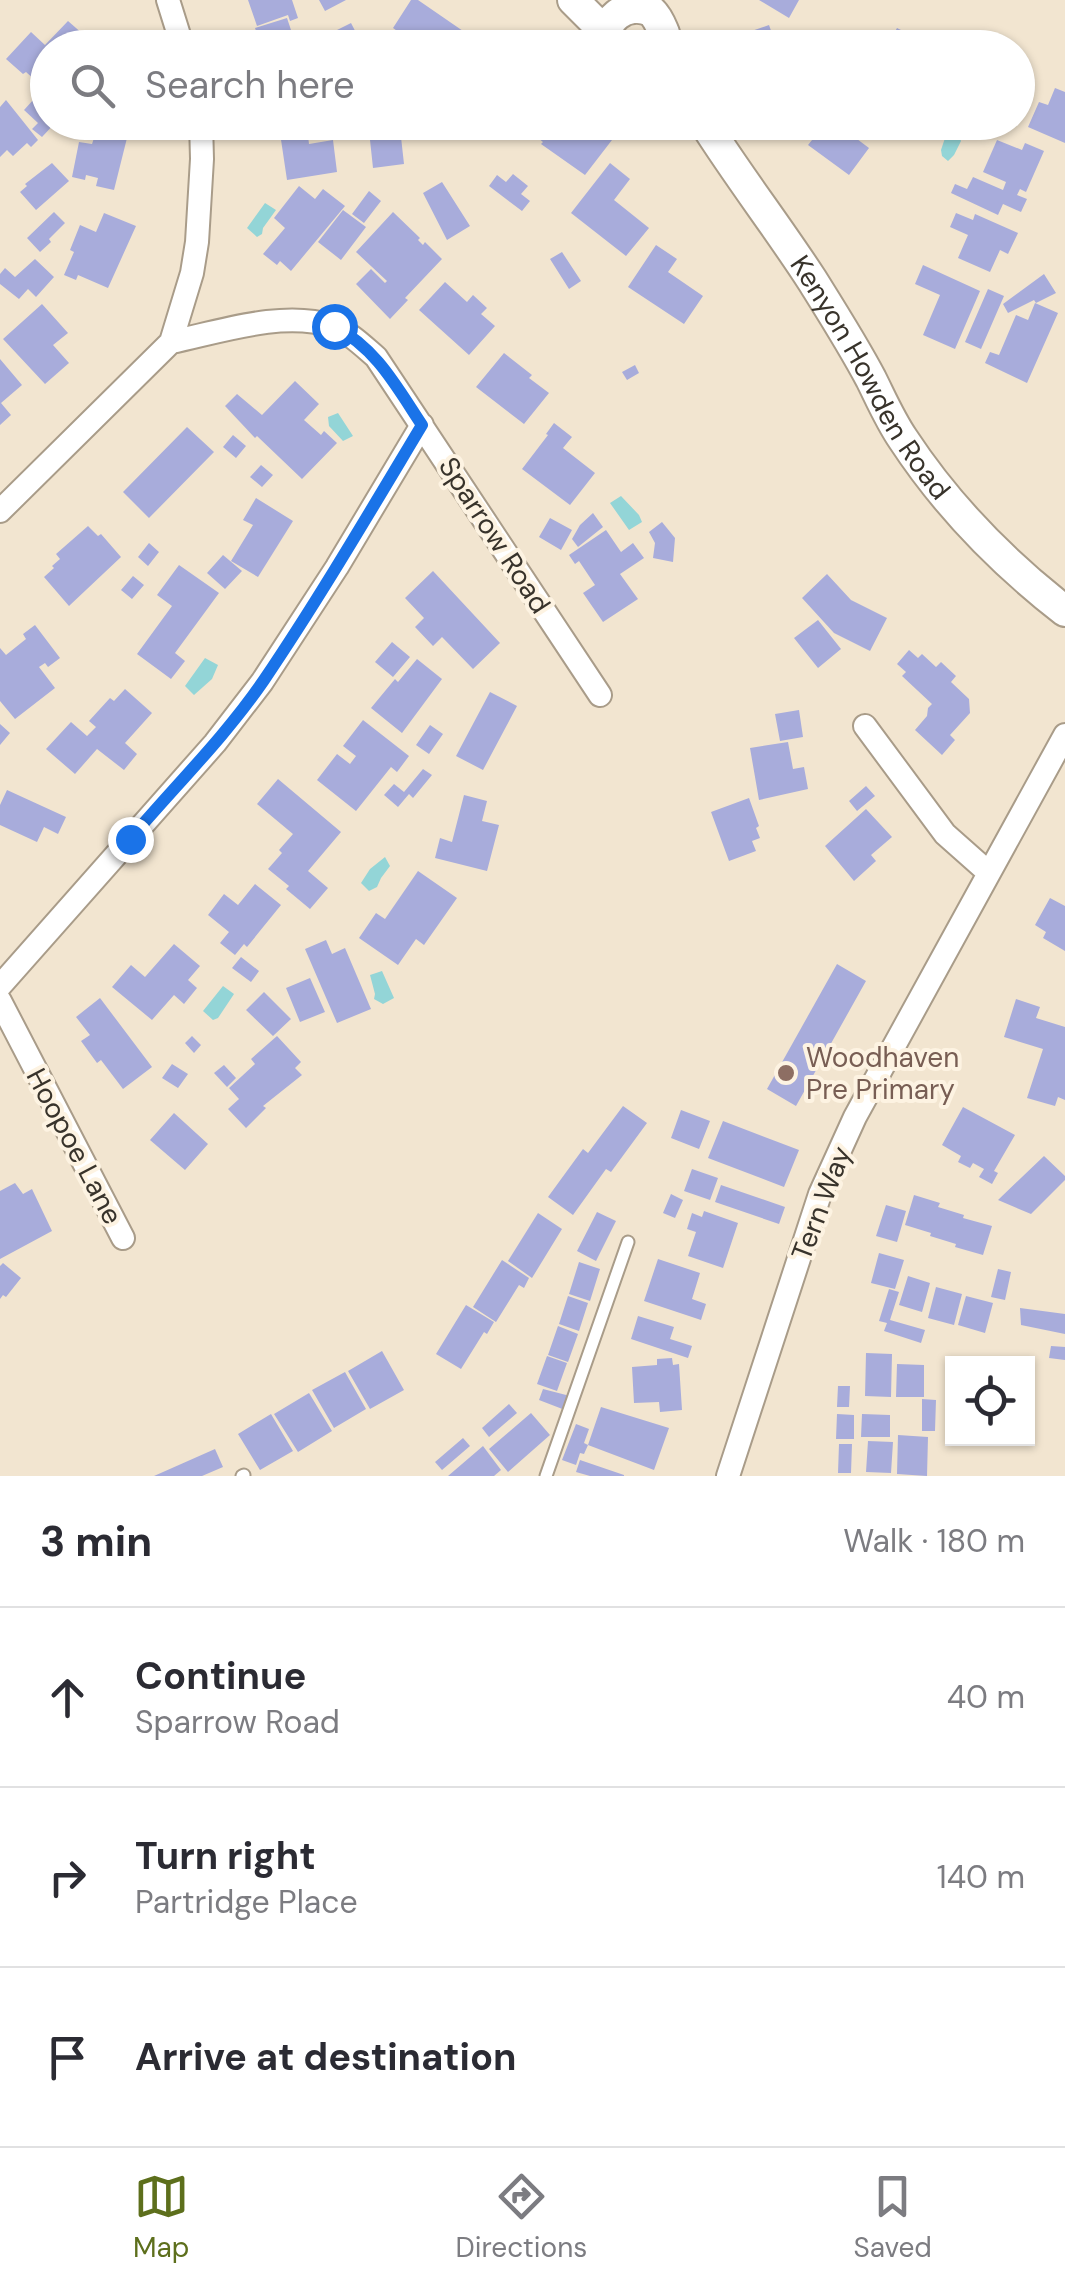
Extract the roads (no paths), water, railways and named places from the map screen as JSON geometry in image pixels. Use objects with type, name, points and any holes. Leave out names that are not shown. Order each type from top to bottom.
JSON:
[{"type":"street","points":[[168,0],[177,30]]},
{"type":"street","points":[[573,0],[598,30]]},
{"type":"street","points":[[598,0],[654,20]]},
{"type":"street","points":[[608,30],[613,14],[622,8],[654,20]]},
{"type":"street","points":[[0,511],[171,342],[197,242],[201,140]]},
{"type":"street","name":"Kenyon Howden Road","points":[[716,140],[811,279],[900,436],[938,490],[976,533],[1065,611]]},
{"type":"street","name":"Sparrow Road","points":[[171,342],[272,321],[311,321],[334,326],[354,337],[376,357],[600,695]]},
{"type":"street","points":[[0,986],[215,743],[262,682],[422,425]]},
{"type":"street","points":[[865,726],[945,834],[989,873]]},
{"type":"street","name":"Tern Way","points":[[728,1476],[820,1194],[854,1117],[1065,734]]},
{"type":"street","name":"Hoopoe Lane","points":[[0,1001],[123,1238]]},
{"type":"lane","points":[[546,1476],[628,1242]]},
{"type":"water","points":[[944,140],[961,140],[948,161],[941,150]]},
{"type":"water","points":[[265,203],[276,210],[257,237],[247,228]]},
{"type":"water","points":[[338,413],[353,436],[343,441],[329,426],[328,417]]},
{"type":"water","points":[[621,496],[642,522],[629,530],[610,503]]},
{"type":"water","points":[[205,658],[218,665],[212,679],[194,695],[185,686]]},
{"type":"water","points":[[385,857],[390,866],[377,887],[369,891],[361,883]]},
{"type":"water","points":[[382,971],[394,998],[383,1004],[374,999],[370,975]]},
{"type":"water","points":[[223,986],[234,994],[213,1020],[203,1011]]},
{"type":"place","name":"Woodhaven Pre Primary","points":[[786,1073]]}]
